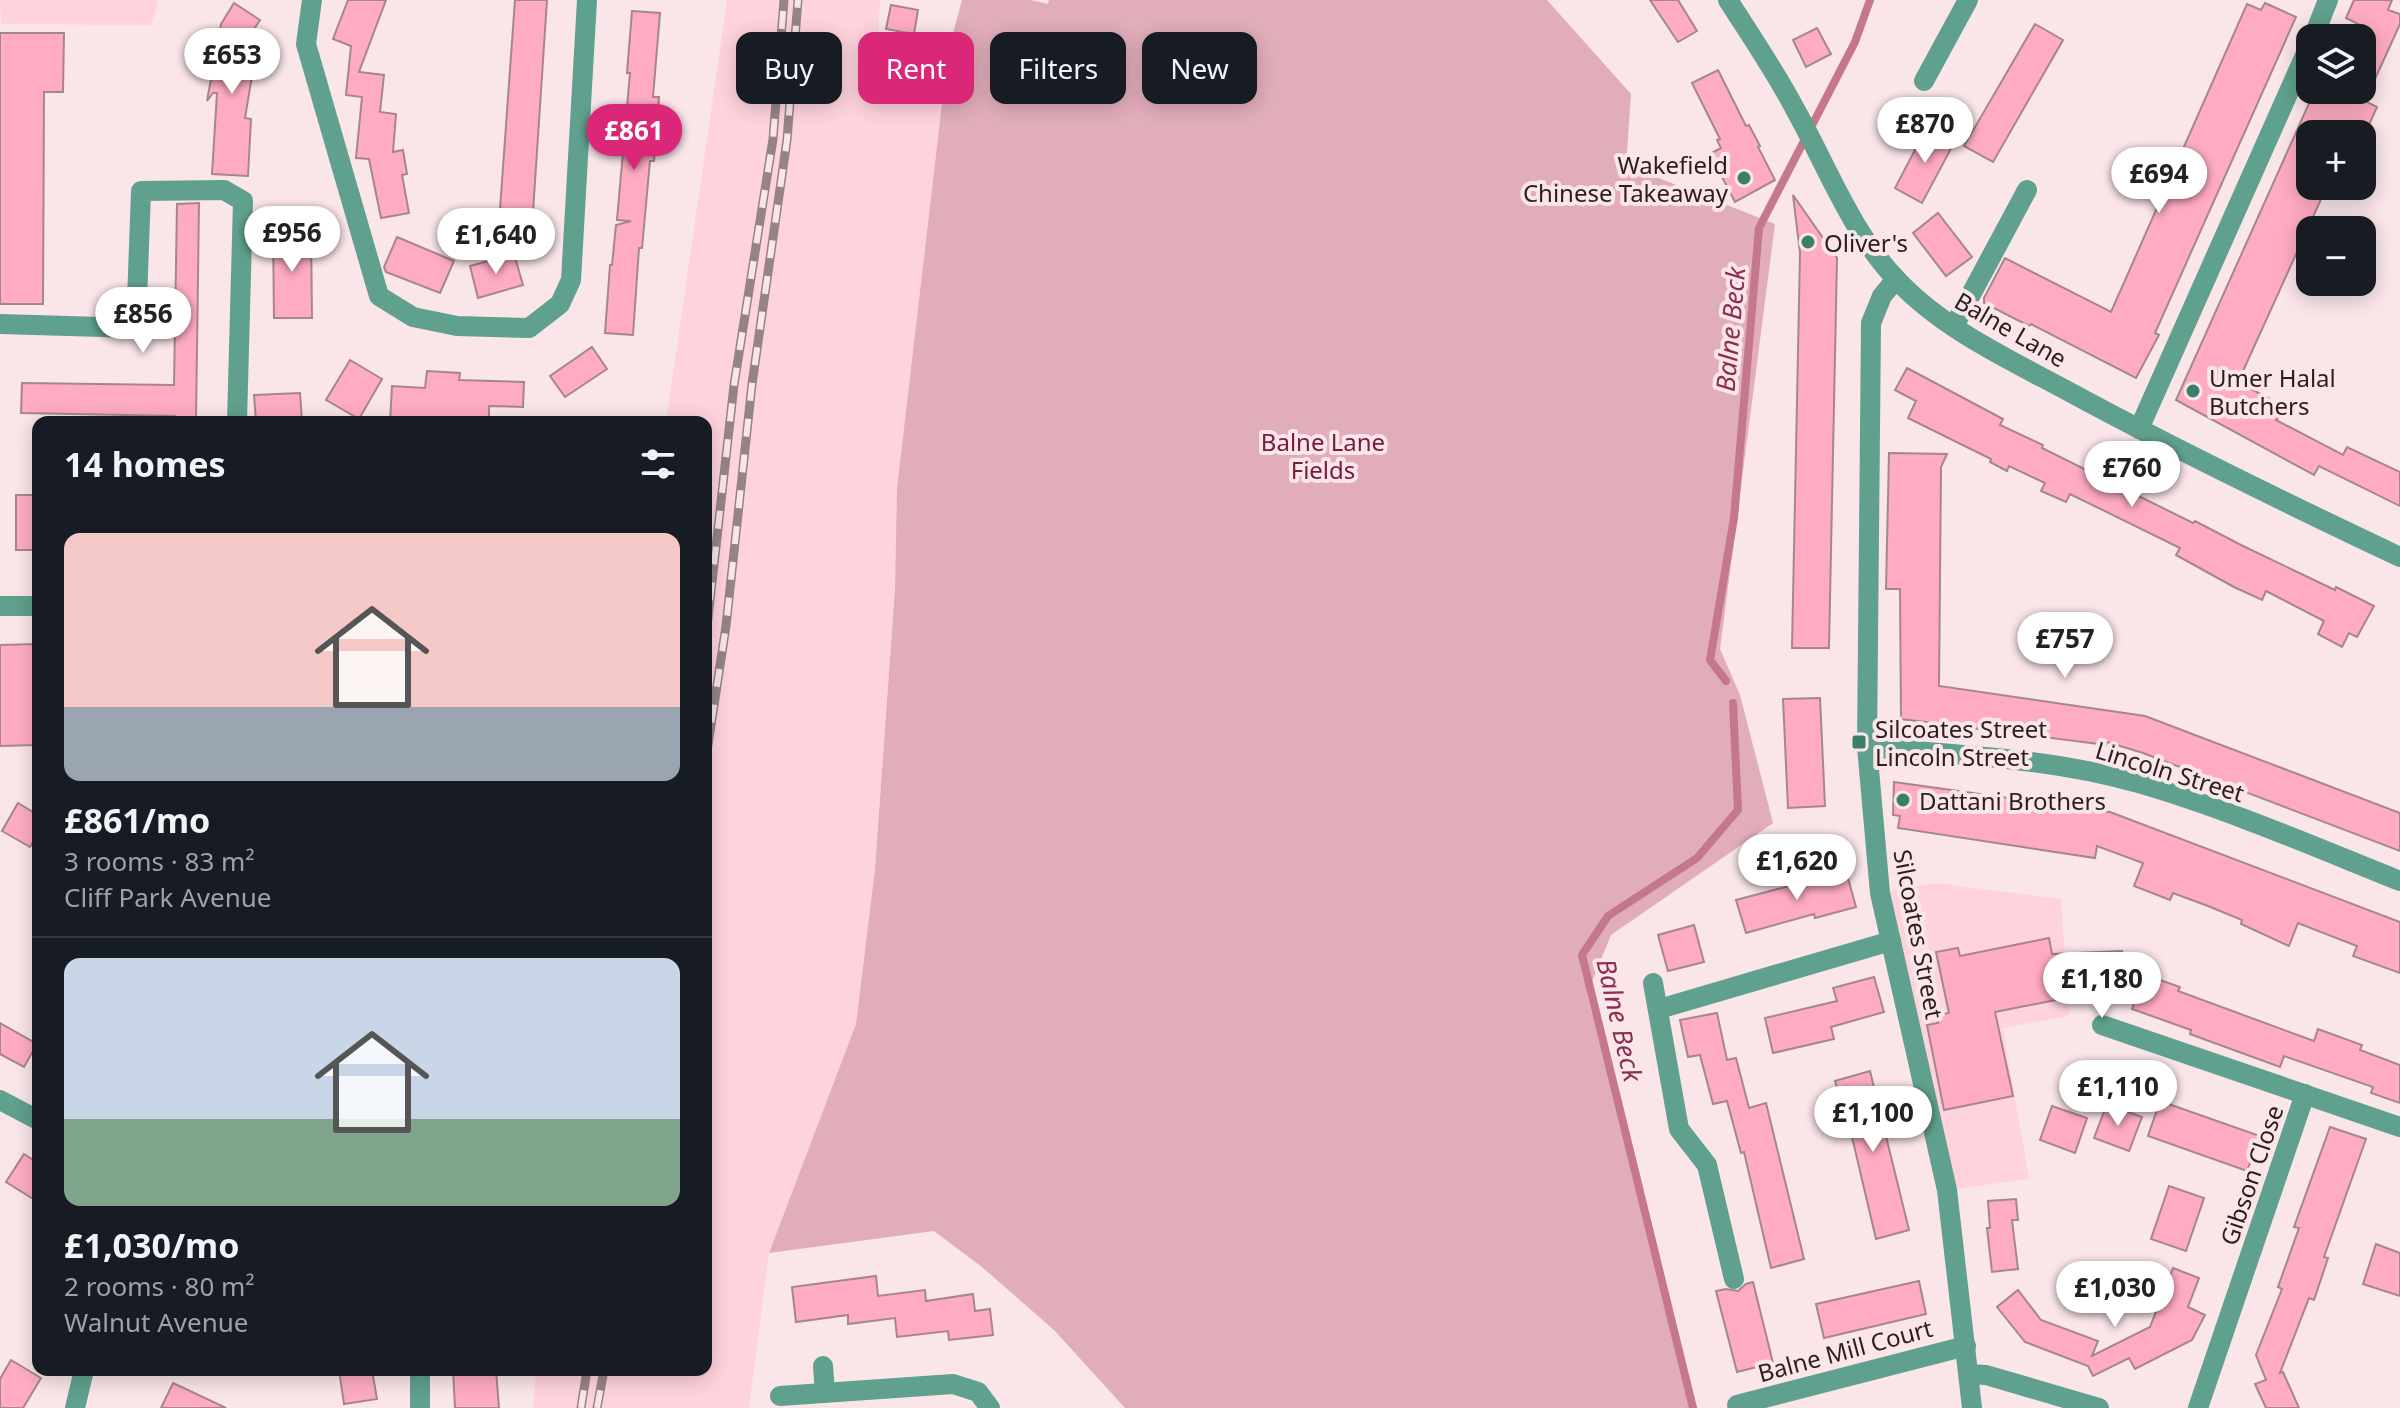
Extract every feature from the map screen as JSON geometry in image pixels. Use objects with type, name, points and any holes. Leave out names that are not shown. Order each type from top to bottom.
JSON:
[{"type":"street","points":[[312,0],[306,44],[379,296],[413,317],[457,326],[529,328],[560,304],[571,280],[587,0]]},
{"type":"street","name":"Balne Lane","points":[[1728,0],[1795,108],[1861,231],[1896,279],[1933,314],[2139,429],[2400,557]]},
{"type":"street","points":[[1924,81],[1968,0]]},
{"type":"street","points":[[2139,429],[2296,76]]},
{"type":"street","points":[[0,324],[136,328],[141,191],[224,190],[243,201],[237,416]]},
{"type":"street","points":[[1954,326],[2027,190]]},
{"type":"street","name":"Silcoates Street","points":[[1896,279],[1882,296],[1871,323],[1867,747],[1880,893],[1947,1190],[1972,1408]]},
{"type":"street","points":[[0,606],[32,606]]},
{"type":"street","name":"Lincoln Street","points":[[1867,747],[2046,764],[2138,783],[2275,831],[2400,881]]},
{"type":"street","points":[[1659,1009],[1891,941]]},
{"type":"street","points":[[1653,983],[1679,1129],[1707,1165],[1734,1279]]},
{"type":"street","name":"Gibson Close","points":[[2102,1025],[2400,1127]]},
{"type":"street","name":"Gibson Close","points":[[2198,1408],[2305,1094]]},
{"type":"street","points":[[0,1100],[32,1117]]},
{"type":"street","name":"Balne Mill Court","points":[[1737,1405],[1966,1346]]},
{"type":"street","points":[[823,1366],[825,1393]]},
{"type":"street","points":[[1969,1374],[1986,1375],[2099,1408]]},
{"type":"street","points":[[75,1408],[83,1376]]},
{"type":"street","points":[[420,1376],[420,1408]]},
{"type":"street","points":[[780,1396],[953,1384],[978,1392],[990,1408]]},
{"type":"shaded area","points":[[0,0],[158,0],[151,25],[1,24]]},
{"type":"shaded area","points":[[727,0],[880,0],[878,32],[858,32],[858,104],[942,104],[897,488],[895,589],[875,869],[856,1024],[769,1253],[749,1408],[533,1408],[536,1376],[712,1376],[712,416],[667,416]]},
{"type":"shaded area","points":[[1936,883],[2061,899],[2069,1016],[2003,1028],[2029,1179],[1947,1190],[1880,893]]},
{"type":"green space","name":"Balne Lane Fields","points":[[962,0],[1031,0],[1048,4],[1049,0],[1547,0],[1631,94],[1626,165],[1775,224],[1720,649],[1740,695],[1773,823],[1611,935],[1587,994],[1697,1408],[1125,1408],[1054,1330],[982,1267],[934,1231],[769,1253],[856,1024],[875,869],[895,589],[897,488],[942,104],[974,104],[974,32],[953,32]]},
{"type":"building","points":[[348,0],[386,0],[359,72],[384,75],[380,112],[396,114],[393,152],[403,150],[407,174],[402,175],[409,213],[381,218],[369,159],[356,158],[362,97],[346,95],[351,46],[333,39]]},
{"type":"building","points":[[515,0],[547,0],[533,212],[500,209]]},
{"type":"building","points":[[1650,0],[1678,0],[1697,31],[1678,42]]},
{"type":"building","points":[[2354,0],[2392,0],[2388,10],[2400,14],[2400,24],[2376,77],[2376,24],[2358,24],[2346,18]]},
{"type":"building","points":[[234,3],[260,20],[230,66],[253,70],[245,118],[251,119],[248,176],[212,174],[217,93],[213,93],[207,101],[221,24]]},
{"type":"building","points":[[2265,3],[2296,17],[2155,333],[2159,335],[2136,378],[1984,303],[2005,258],[2111,312],[2247,4],[2261,10]]},
{"type":"building","points":[[891,5],[918,10],[914,32],[886,29]]},
{"type":"building","points":[[632,11],[660,13],[653,97],[659,97],[657,129],[654,161],[650,161],[642,248],[639,248],[633,335],[605,333],[616,225],[631,221],[617,220],[630,73],[627,73]]},
{"type":"building","points":[[2035,24],[2063,40],[1993,162],[1964,146]]},
{"type":"building","points":[[1817,28],[1831,54],[1806,67],[1793,40]]},
{"type":"building","points":[[0,33],[64,33],[63,92],[44,92],[43,304],[0,304]]},
{"type":"building","points":[[1718,70],[1775,180],[1735,202],[1710,154],[1721,148],[1717,140],[1720,139],[1692,83]]},
{"type":"building","points":[[2309,104],[2371,104],[2377,107],[2371,120],[2302,120]]},
{"type":"building","points":[[1927,127],[1955,141],[1922,203],[1895,188]]},
{"type":"building","points":[[2296,132],[2296,200],[2321,200],[2313,216],[2296,216],[2296,254],[2238,382],[2270,399],[2267,412],[2278,418],[2276,420],[2343,455],[2347,447],[2400,472],[2400,506],[2319,466],[2314,475],[2176,400]]},
{"type":"building","points":[[1793,195],[1837,258],[1829,648],[1792,648],[1800,253]]},
{"type":"building","points":[[199,203],[196,416],[21,413],[22,383],[174,385],[177,204]]},
{"type":"building","points":[[1938,213],[1972,257],[1946,276],[1913,233]]},
{"type":"building","points":[[273,229],[311,229],[312,318],[274,318]]},
{"type":"building","points":[[397,237],[454,261],[440,293],[386,272],[384,267]]},
{"type":"building","points":[[514,254],[523,285],[478,298],[470,266]]},
{"type":"building","points":[[592,347],[607,369],[565,397],[550,376]]},
{"type":"building","points":[[350,360],[382,379],[361,416],[354,416],[326,400]]},
{"type":"building","points":[[1907,368],[2003,419],[2000,425],[2043,445],[2042,448],[2193,523],[2195,521],[2374,606],[2357,637],[2349,633],[2342,647],[2318,634],[2324,621],[2266,591],[2262,600],[2234,587],[2176,555],[2180,548],[2070,494],[2066,502],[2041,491],[2045,483],[2009,466],[2007,471],[1990,462],[1991,459],[1908,418],[1916,401],[1895,390]]},
{"type":"building","points":[[427,371],[460,373],[459,380],[524,382],[523,407],[489,406],[489,416],[390,416],[392,386],[425,388]]},
{"type":"building","points":[[300,393],[302,416],[256,416],[254,395]]},
{"type":"building","points":[[1889,453],[1947,454],[1941,467],[1939,686],[2145,716],[2400,813],[2400,851],[2107,742],[2106,745],[1901,719],[1900,589],[1886,589]]},
{"type":"building","points":[[16,495],[32,495],[32,550],[16,550]]},
{"type":"building","points":[[32,644],[32,745],[0,746],[0,645]]},
{"type":"building","points":[[1820,698],[1825,806],[1788,808],[1783,699]]},
{"type":"building","points":[[1894,782],[2110,812],[2400,922],[2400,973],[2353,956],[2357,946],[2298,923],[2289,946],[2241,924],[2242,920],[2208,906],[2173,893],[2170,900],[2134,886],[2143,863],[2097,846],[2095,858],[1898,828],[1900,816],[1893,815]]},
{"type":"building","points":[[18,803],[32,811],[30,847],[2,831]]},
{"type":"building","points":[[1846,871],[1856,907],[1815,918],[1814,914],[1746,933],[1736,900]]},
{"type":"building","points":[[1694,925],[1704,962],[1668,971],[1658,935]]},
{"type":"building","points":[[2049,938],[2052,954],[2122,951],[2123,967],[2180,987],[2178,991],[2314,1041],[2318,1029],[2362,1045],[2360,1050],[2400,1065],[2400,1103],[2371,1093],[2373,1087],[2284,1056],[2280,1067],[2132,1009],[2141,985],[2059,987],[2061,999],[1995,1012],[2013,1096],[1944,1110],[1927,1025],[1938,1023],[1936,1015],[1949,1013],[1936,952],[1958,948],[1960,956]]},
{"type":"building","points":[[1874,977],[1884,1012],[1831,1027],[1834,1039],[1773,1053],[1765,1018],[1837,1001],[1833,988]]},
{"type":"building","points":[[1717,1013],[1727,1060],[1736,1058],[1749,1108],[1766,1103],[1804,1259],[1771,1268],[1744,1152],[1741,1153],[1727,1101],[1713,1104],[1700,1055],[1688,1057],[1680,1020]]},
{"type":"building","points":[[0,1023],[32,1041],[32,1053],[24,1067],[0,1054]]},
{"type":"building","points":[[1870,1071],[1909,1230],[1876,1239],[1848,1120],[1835,1081]]},
{"type":"building","points":[[2160,1101],[2260,1136],[2247,1171],[2148,1136]]},
{"type":"building","points":[[2107,1104],[2142,1117],[2129,1151],[2094,1138]]},
{"type":"building","points":[[2052,1106],[2087,1118],[2075,1153],[2040,1140]]},
{"type":"building","points":[[2330,1127],[2366,1139],[2324,1257],[2328,1258],[2314,1300],[2309,1298],[2280,1373],[2283,1372],[2299,1408],[2266,1408],[2255,1384],[2266,1380],[2256,1355],[2282,1289],[2278,1287],[2299,1228],[2294,1227]]},
{"type":"building","points":[[24,1154],[32,1159],[32,1198],[6,1182]]},
{"type":"building","points":[[2169,1186],[2204,1198],[2186,1251],[2151,1239]]},
{"type":"building","points":[[2016,1199],[2018,1220],[2012,1220],[2018,1269],[1992,1272],[1987,1228],[1990,1228],[1988,1201]]},
{"type":"building","points":[[2376,1244],[2400,1253],[2400,1296],[2363,1284]]},
{"type":"building","points":[[2173,1268],[2199,1278],[2188,1307],[2205,1315],[2192,1340],[2135,1369],[2129,1358],[2093,1376],[2088,1366],[2025,1342],[1997,1307],[2018,1290],[2041,1320],[2098,1341],[2092,1356],[2150,1327]]},
{"type":"building","points":[[876,1276],[878,1296],[925,1290],[926,1301],[973,1294],[975,1311],[990,1309],[993,1335],[949,1340],[948,1331],[897,1337],[895,1318],[848,1324],[848,1315],[796,1322],[792,1287]]},
{"type":"building","points":[[1919,1281],[1926,1314],[1824,1338],[1816,1304]]},
{"type":"building","points":[[1753,1282],[1773,1363],[1737,1372],[1716,1291],[1738,1291]]},
{"type":"building","points":[[11,1360],[32,1373],[32,1376],[41,1378],[23,1408],[0,1408],[0,1379]]},
{"type":"building","points":[[340,1376],[373,1376],[377,1399],[344,1404]]},
{"type":"building","points":[[453,1376],[496,1376],[499,1408],[455,1408]]},
{"type":"building","points":[[173,1383],[226,1408],[161,1408]]},
{"type":"waterway","name":"Balne Beck","points":[[1726,681],[1710,660],[1734,518],[1759,228],[1855,42],[1870,0]]},
{"type":"waterway","name":"Balne Beck","points":[[1693,1408],[1582,955],[1608,916],[1697,858],[1738,810],[1733,703]]},
{"type":"railway","points":[[712,582],[734,385],[773,139],[784,0]]},
{"type":"railway","points":[[712,718],[726,626],[752,384],[787,140],[798,0]]},
{"type":"railway","points":[[581,1408],[586,1376]]},
{"type":"railway","points":[[597,1408],[603,1376]]},
{"type":"place","name":"Wakefield Chinese Takeaway","points":[[1744,178]]},
{"type":"place","name":"Oliver's","points":[[1808,242]]},
{"type":"place","name":"Umer Halal Butchers","points":[[2193,391]]},
{"type":"place","name":"Silcoates Street Lincoln Street","points":[[1859,742]]},
{"type":"place","name":"Dattani Brothers","points":[[1903,800]]}]
